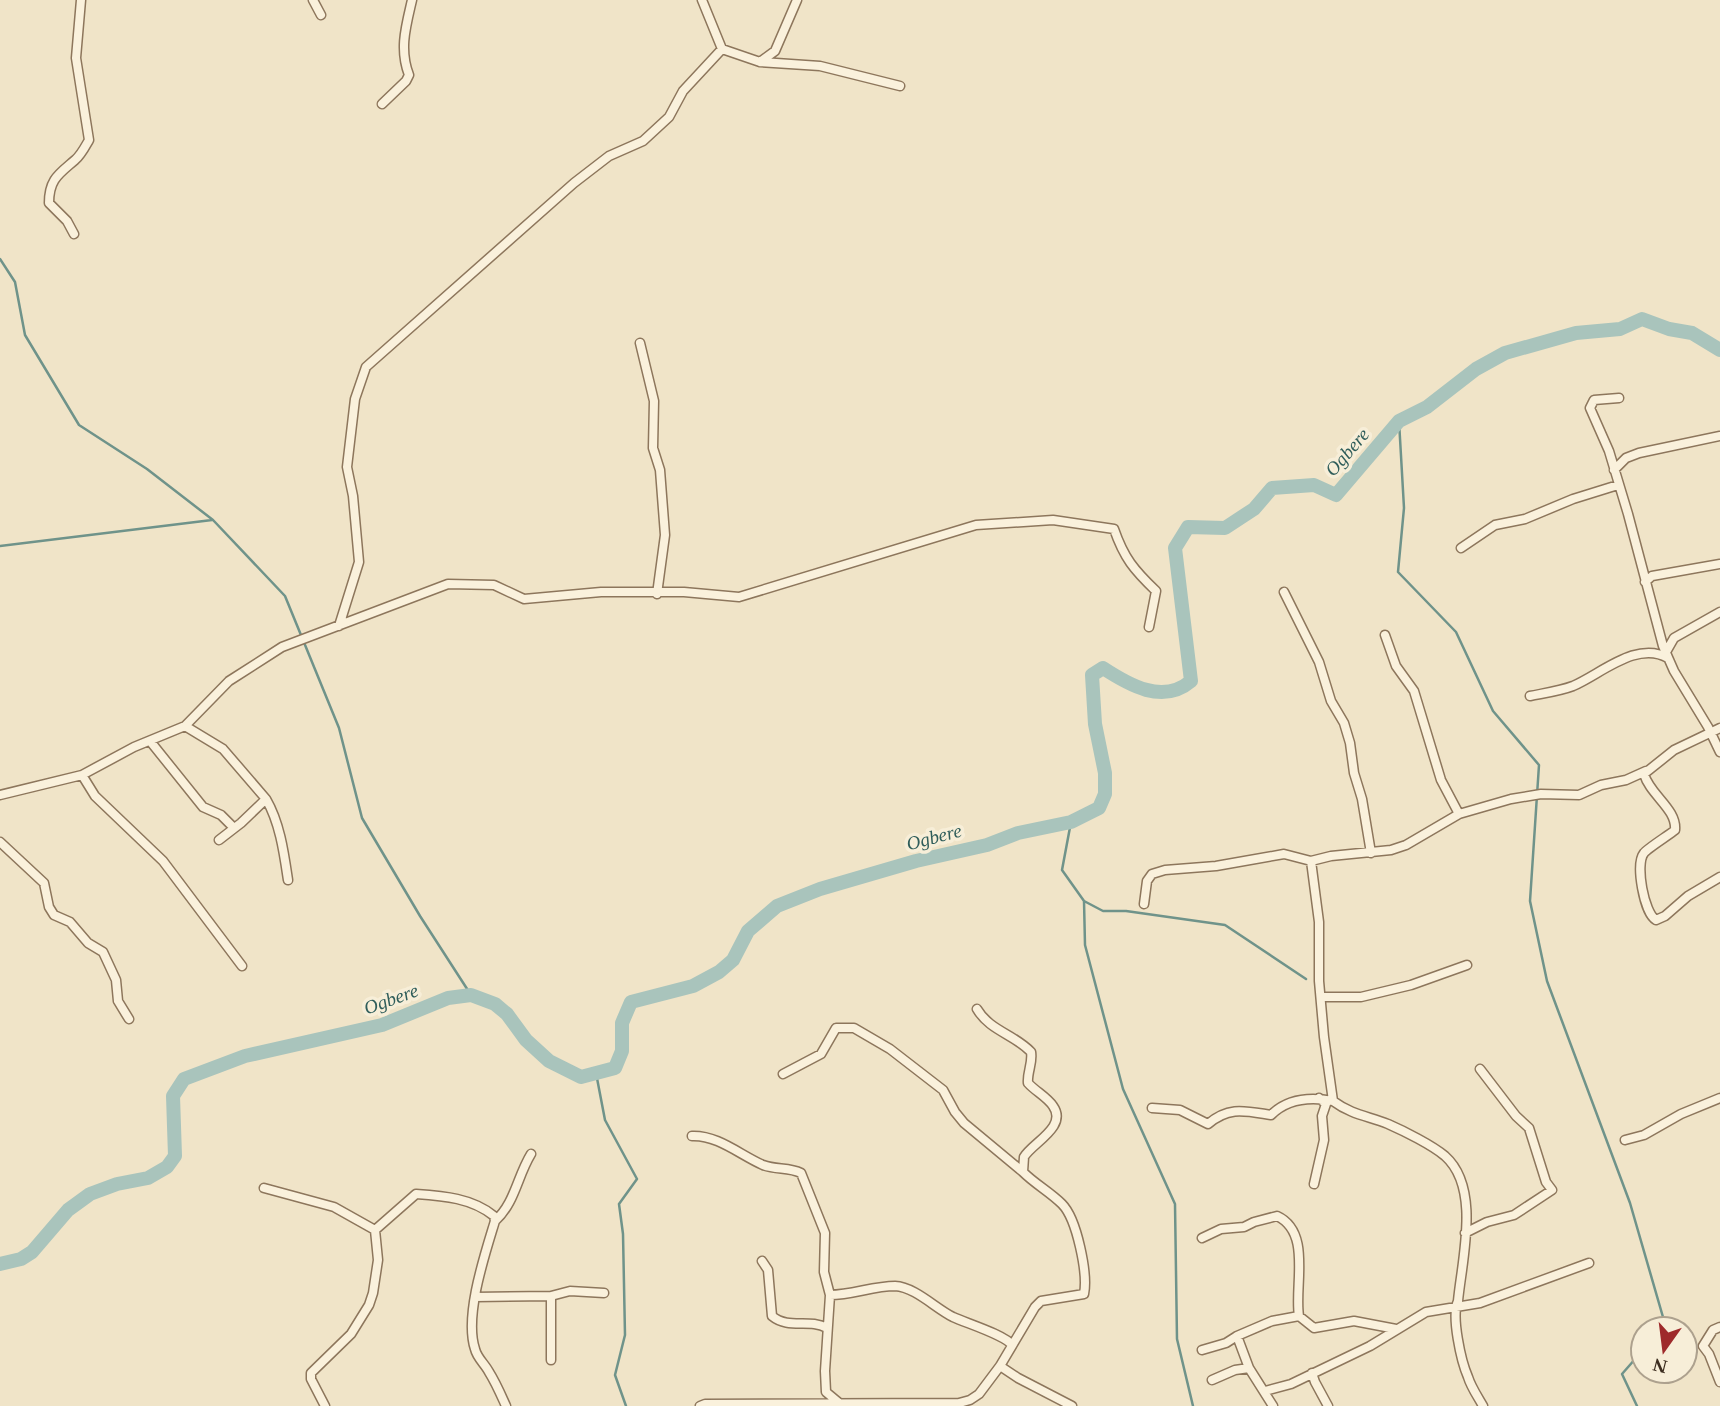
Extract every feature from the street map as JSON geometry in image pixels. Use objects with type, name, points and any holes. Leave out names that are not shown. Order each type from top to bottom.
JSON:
[{"type":"street","points":[[74,234],[67,221],[49,203],[49,190],[61,169],[77,158],[89,140],[76,58],[81,0]]},
{"type":"street","points":[[313,0],[321,15]]},
{"type":"street","points":[[382,104],[409,75],[404,62],[403,38],[412,0]]},
{"type":"street","points":[[702,0],[722,49],[760,62],[820,66],[900,86]]},
{"type":"street","points":[[760,62],[775,51],[797,0]]},
{"type":"street","points":[[339,626],[359,562],[353,496],[347,467],[355,399],[366,367],[574,183],[609,156],[642,141],[669,117],[683,90],[722,49]]},
{"type":"street","points":[[640,343],[654,401],[653,449],[660,470],[665,535],[657,594]]},
{"type":"street","points":[[1619,398],[1594,400],[1590,408],[1609,451],[1667,655],[1720,752]]},
{"type":"street","points":[[1614,470],[1626,458],[1639,453],[1720,436]]},
{"type":"street","points":[[1461,548],[1495,524],[1524,519],[1573,499],[1618,485]]},
{"type":"street","points":[[0,795],[82,775],[185,726],[229,681],[282,647],[448,584],[494,585],[523,600],[601,592],[684,592],[739,597],[976,525],[1054,520],[1114,529],[1122,552],[1135,570],[1156,590],[1149,627]]},
{"type":"street","points":[[1646,582],[1652,576],[1720,564]]},
{"type":"street","points":[[1284,592],[1319,662],[1331,701],[1344,723],[1362,799],[1371,853]]},
{"type":"street","points":[[1667,655],[1674,638],[1720,612]]},
{"type":"street","points":[[1385,635],[1396,666],[1414,691],[1441,780],[1459,814]]},
{"type":"street","points":[[1531,696],[1569,688],[1627,658],[1649,652],[1667,655]]},
{"type":"street","points":[[185,726],[223,750],[266,799],[281,842],[288,880]]},
{"type":"street","points":[[1144,904],[1147,881],[1152,874],[1164,870],[1216,866],[1284,854],[1311,861],[1331,856],[1391,850],[1406,845],[1459,814],[1511,799],[1537,795],[1580,795],[1601,785],[1626,780],[1646,771],[1674,750],[1720,728]]},
{"type":"street","points":[[150,741],[203,807],[221,815],[234,828]]},
{"type":"street","points":[[1646,771],[1645,779],[1676,822],[1675,830],[1644,853],[1641,862],[1644,900],[1649,914],[1656,920],[1665,916],[1688,897],[1720,877]]},
{"type":"street","points":[[82,775],[95,796],[169,868],[242,966]]},
{"type":"street","points":[[219,840],[266,799]]},
{"type":"street","points":[[0,842],[44,883],[49,907],[54,915],[70,922],[88,943],[103,952],[116,980],[118,1000],[129,1018]]},
{"type":"street","points":[[1311,861],[1320,922],[1324,1037],[1334,1101]]},
{"type":"street","points":[[1321,997],[1362,998],[1411,985],[1467,965]]},
{"type":"street","points":[[976,1009],[996,1030],[1016,1040],[1031,1052],[1028,1083],[1057,1113],[1054,1127],[1024,1157],[1023,1172]]},
{"type":"street","points":[[700,1406],[838,1402],[959,1403],[970,1400],[979,1394],[1000,1366],[1041,1301],[1081,1296],[1086,1290],[1078,1235],[1065,1206],[964,1123],[943,1090],[890,1049],[853,1028],[836,1028],[821,1054],[783,1074]]},
{"type":"street","points":[[1465,1233],[1487,1222],[1514,1215],[1552,1190],[1546,1182],[1529,1128],[1516,1116],[1480,1069]]},
{"type":"street","points":[[1314,1184],[1324,1140],[1322,1116],[1326,1104],[1319,1098]]},
{"type":"street","points":[[1152,1108],[1180,1110],[1208,1124],[1229,1111],[1271,1115],[1279,1107],[1300,1100],[1319,1098],[1334,1101],[1347,1111],[1388,1124],[1444,1156],[1459,1175],[1467,1200],[1458,1301],[1455,1308],[1467,1377],[1483,1406]]},
{"type":"street","points":[[1625,1140],[1644,1135],[1681,1114],[1720,1098]]},
{"type":"street","points":[[692,1136],[715,1141],[777,1169],[793,1169],[801,1173],[825,1234],[824,1272],[830,1295],[826,1392],[838,1402]]},
{"type":"street","points":[[506,1406],[489,1371],[475,1351],[472,1338],[475,1297],[495,1222],[510,1204],[531,1154]]},
{"type":"street","points":[[264,1188],[334,1207],[375,1230]]},
{"type":"street","points":[[375,1230],[416,1194],[479,1205],[494,1216],[495,1222]]},
{"type":"street","points":[[1202,1238],[1221,1229],[1244,1227],[1277,1216],[1289,1221],[1294,1230],[1301,1276],[1297,1304],[1299,1317]]},
{"type":"street","points":[[325,1406],[310,1373],[351,1334],[369,1305],[378,1260],[375,1230]]},
{"type":"street","points":[[762,1261],[768,1270],[772,1316],[784,1324],[811,1324],[827,1328]]},
{"type":"street","points":[[1265,1391],[1291,1384],[1370,1346],[1426,1312],[1455,1308],[1516,1292],[1589,1263]]},
{"type":"street","points":[[830,1295],[894,1286],[904,1288],[953,1316],[1005,1338],[1012,1345]]},
{"type":"street","points":[[475,1297],[551,1296],[570,1291],[604,1293]]},
{"type":"street","points":[[551,1296],[551,1360]]},
{"type":"street","points":[[1202,1350],[1226,1343],[1272,1321],[1299,1317],[1314,1328],[1354,1321],[1396,1329]]},
{"type":"street","points":[[1720,1327],[1713,1330],[1703,1346],[1720,1382]]},
{"type":"street","points":[[1237,1336],[1249,1368],[1273,1406]]},
{"type":"street","points":[[1000,1366],[1072,1406]]},
{"type":"street","points":[[1212,1380],[1236,1370],[1249,1368]]},
{"type":"street","points":[[1312,1373],[1328,1406]]},
{"type":"waterway","points":[[0,259],[15,282],[25,335],[79,425],[147,469],[213,520],[285,596],[339,728],[362,818],[471,995]]},
{"type":"waterway","name":"Ogbere","points":[[0,1264],[21,1259],[32,1252],[68,1210],[90,1194],[117,1184],[148,1178],[167,1167],[175,1156],[173,1096],[184,1079],[245,1056],[382,1025],[448,998],[471,995],[495,1004],[507,1014],[526,1040],[549,1061],[581,1077],[615,1068],[622,1051],[622,1023],[631,1002],[693,986],[719,972],[733,960],[748,931],[777,906],[820,889],[916,861],[987,845],[1018,833],[1071,822],[1099,808],[1105,794],[1105,773],[1095,724],[1092,675],[1103,668],[1135,686],[1158,692],[1180,688],[1191,681],[1175,548],[1188,527],[1225,528],[1254,509],[1272,488],[1314,485],[1336,495],[1399,421],[1427,407],[1476,369],[1505,353],[1576,333],[1620,329],[1642,319],[1669,329],[1692,333],[1720,350]]},
{"type":"waterway","points":[[1399,421],[1404,508],[1398,572],[1456,632],[1493,711],[1539,765],[1530,901],[1547,981],[1630,1203],[1662,1315]]},
{"type":"waterway","points":[[0,546],[212,520]]},
{"type":"waterway","points":[[1071,822],[1062,870],[1084,901],[1085,945],[1123,1089],[1175,1204],[1177,1339],[1193,1406]]},
{"type":"waterway","points":[[1084,901],[1103,911],[1126,911],[1225,925],[1306,979]]},
{"type":"waterway","points":[[596,1073],[605,1120],[637,1179],[619,1204],[623,1234],[625,1335],[615,1375],[626,1406]]},
{"type":"waterway","points":[[1629,1366],[1622,1374],[1637,1406]]}]
